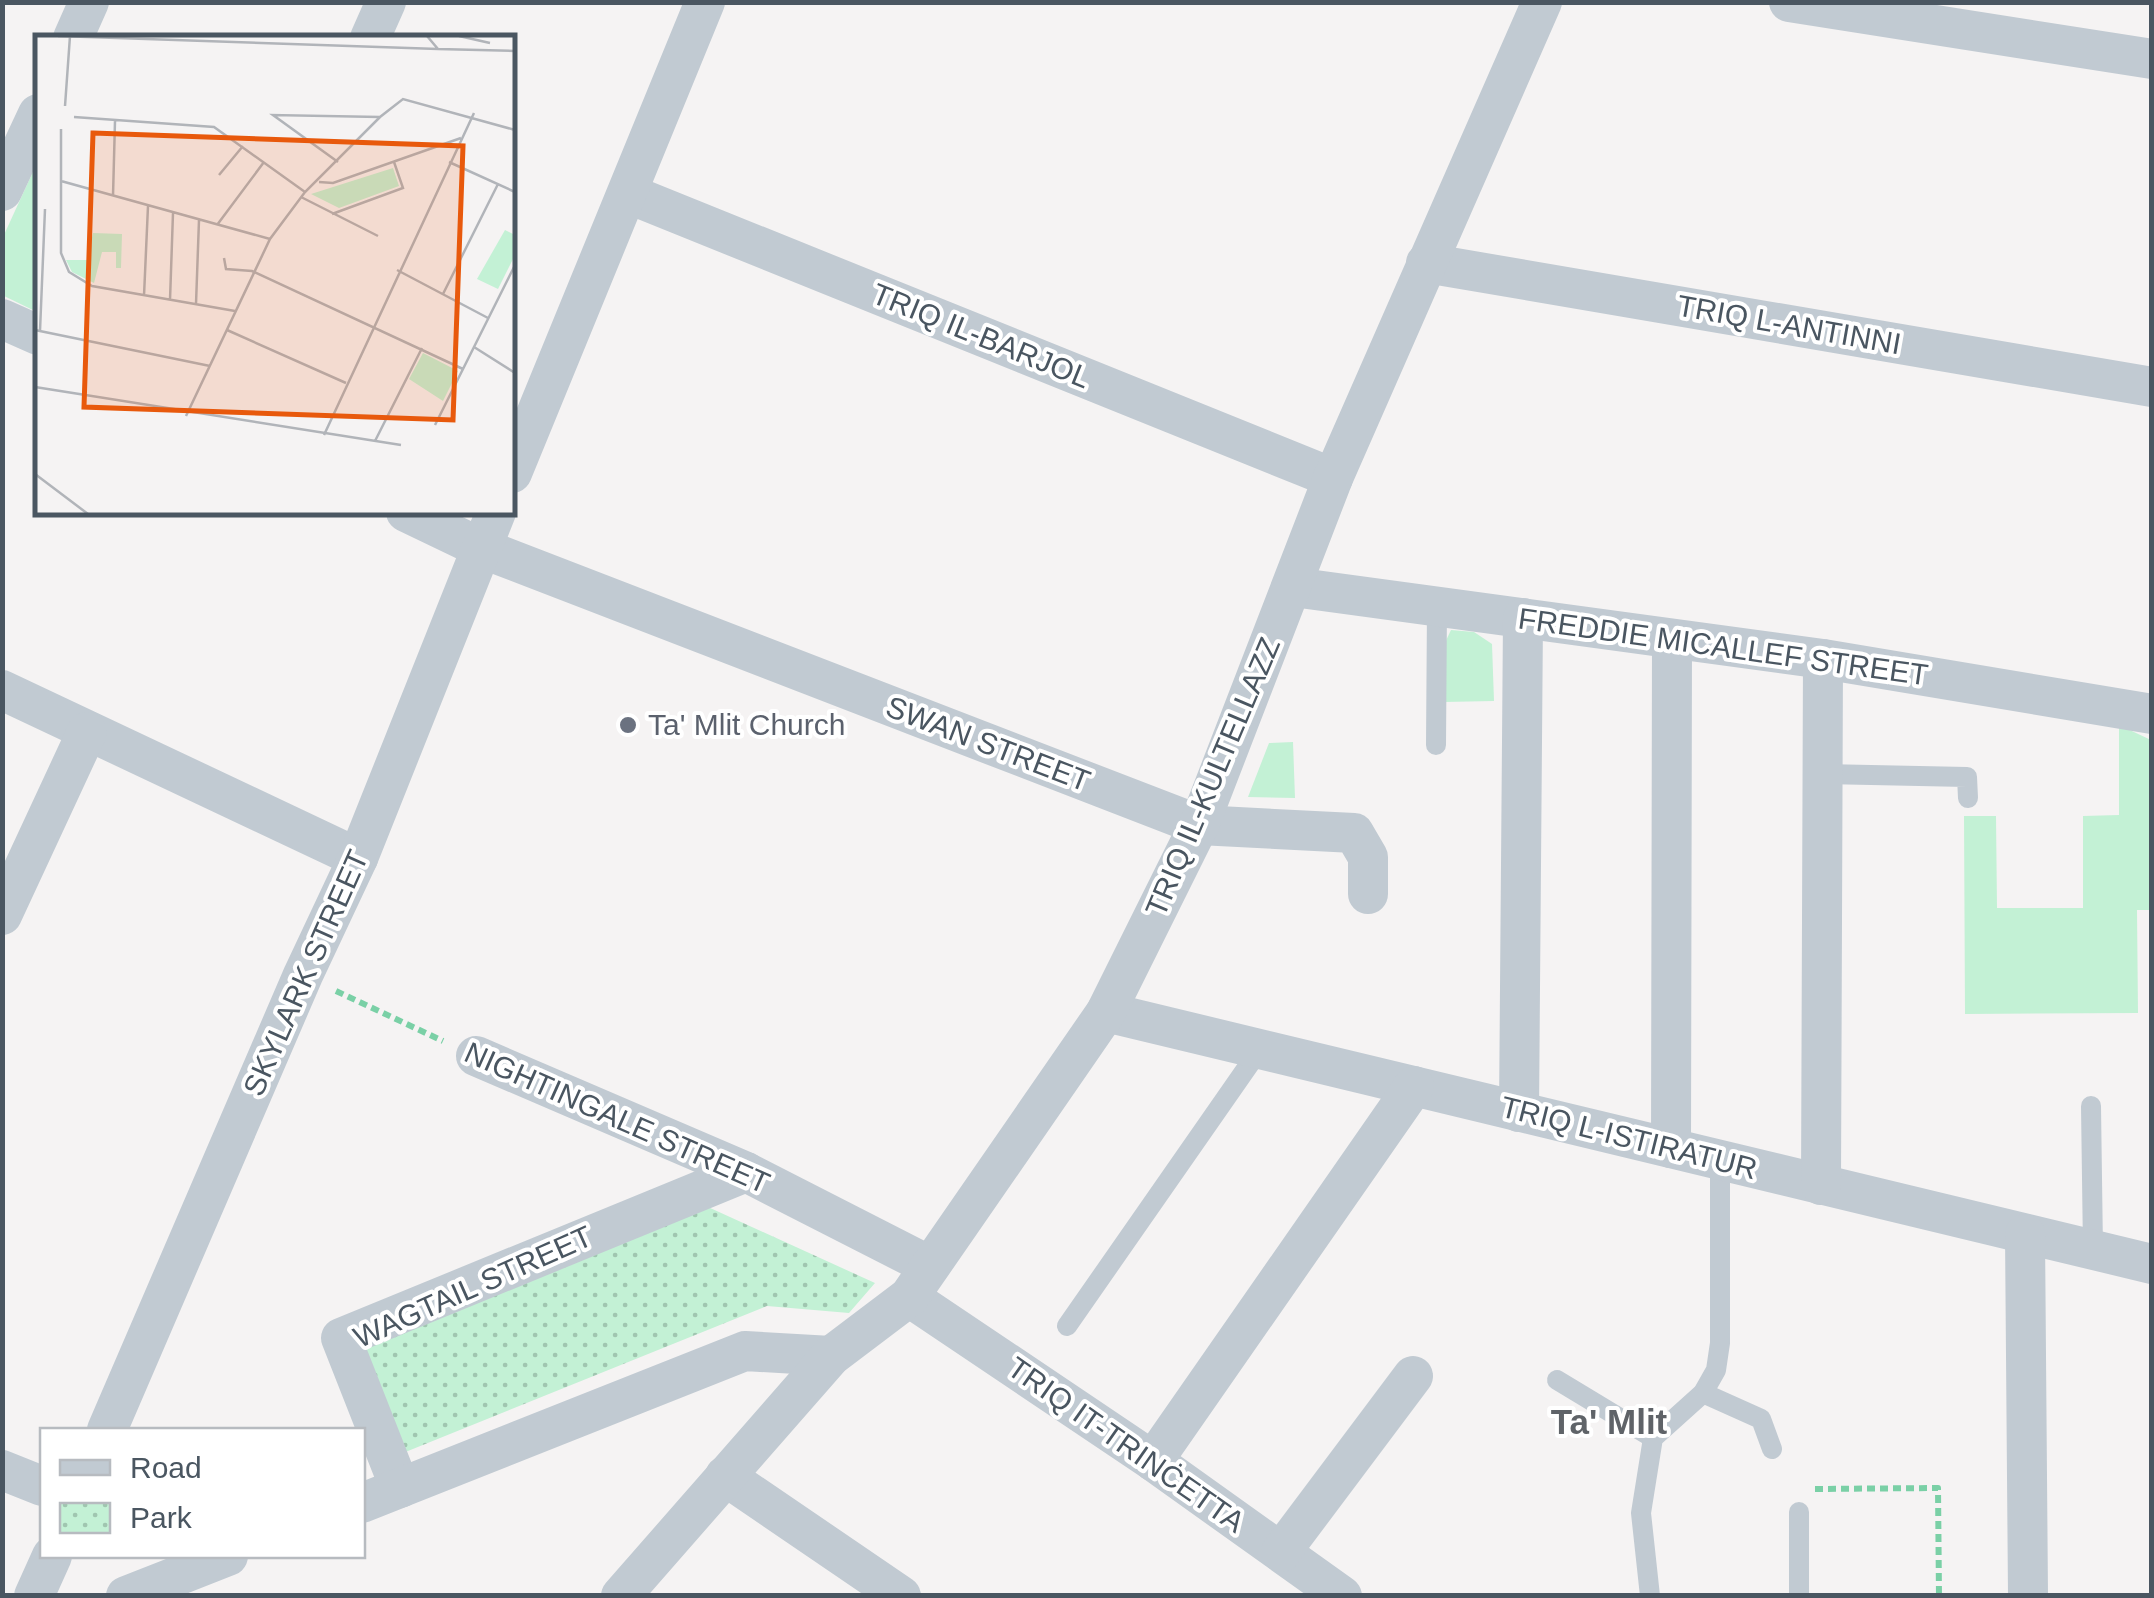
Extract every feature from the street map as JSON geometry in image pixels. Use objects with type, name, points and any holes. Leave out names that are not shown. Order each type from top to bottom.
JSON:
[{"type":"street","points":[[73,35],[88,2]]},
{"type":"street","points":[[371,35],[386,2]]},
{"type":"street","points":[[515,467],[704,2]]},
{"type":"street","name":"TRIQ IL-KULTELLAZZ","points":[[621,1596],[831,1356],[919,1281],[1106,1012],[1199,825],[1333,478],[1542,2]]},
{"type":"street","points":[[1789,2],[2152,59]]},
{"type":"street","points":[[2,191],[35,120]]},
{"type":"street","name":"TRIQ IL-BARJOL","points":[[629,194],[1333,478]]},
{"type":"street","name":"TRIQ L-ANTINNI","points":[[1426,263],[2152,387]]},
{"type":"street","points":[[2,319],[35,335]]},
{"type":"street","name":"SWAN STREET","points":[[420,515],[489,530],[1199,825],[1354,833],[1368,857],[1368,894]]},
{"type":"street","name":"SKYLARK STREET","points":[[108,1428],[302,975],[358,858],[489,530]]},
{"type":"street","name":"FREDDIE MICALLEF STREET","points":[[1292,587],[1823,659],[2152,714]]},
{"type":"street","points":[[1520,1112],[1523,618]]},
{"type":"street","points":[[1671,1148],[1672,638]]},
{"type":"street","points":[[1822,1184],[1823,659]]},
{"type":"street","points":[[2,690],[358,858]]},
{"type":"street","points":[[2,916],[88,732]]},
{"type":"street","name":"TRIQ L-ISTIRATUR","points":[[1106,1012],[2152,1264]]},
{"type":"street","name":"NIGHTINGALE STREET","points":[[476,1056],[746,1172],[919,1281]]},
{"type":"street","points":[[1153,1460],[1414,1086]]},
{"type":"street","name":"WAGTAIL STREET","points":[[400,1488],[342,1338],[746,1172]]},
{"type":"street","points":[[2025,1234],[2028,1596]]},
{"type":"street","name":"TRIQ IT-TRINĊETTA","points":[[919,1281],[1153,1460],[1342,1596]]},
{"type":"street","points":[[365,1502],[746,1350],[831,1356]]},
{"type":"street","points":[[1281,1552],[1413,1376]]},
{"type":"street","points":[[2,1470],[40,1485]]},
{"type":"street","points":[[725,1476],[901,1596]]},
{"type":"street","points":[[34,1596],[51,1558]]},
{"type":"street","points":[[126,1596],[223,1558]]},
{"type":"lane","points":[[1436,746],[1437,607]]},
{"type":"lane","points":[[1823,774],[1967,776],[1968,798]]},
{"type":"lane","points":[[1067,1326],[1260,1049]]},
{"type":"lane","points":[[2092,1106],[2094,1250]]},
{"type":"lane","points":[[1650,1596],[1641,1513],[1652,1438],[1703,1393],[1716,1370],[1720,1343],[1720,1160]]},
{"type":"lane","points":[[1557,1380],[1652,1438]]},
{"type":"lane","points":[[1703,1393],[1762,1419],[1772,1450]]},
{"type":"lane","points":[[1799,1512],[1799,1596]]},
{"type":"path","name":"NIGHTINGALE STREET","points":[[302,975],[476,1056]]},
{"type":"path","points":[[1804,1489],[1938,1488],[1939,1596]]},
{"type":"green space","points":[[35,167],[35,311],[2,295],[3,237]]},
{"type":"green space","points":[[1451,630],[1474,632],[1492,644],[1494,701],[1444,702],[1443,647]]},
{"type":"green space","points":[[2119,725],[2151,740],[2151,910],[2137,910],[2138,1013],[1965,1014],[1964,816],[1996,816],[1997,908],[2083,908],[2083,816],[2119,815]]},
{"type":"green space","points":[[1293,742],[1295,798],[1248,797],[1269,743]]},
{"type":"green space","points":[[708,1207],[875,1283],[849,1313],[767,1306],[403,1453],[363,1348]]},
{"type":"place","name":"Ta' Mlit Church","points":[[628,725]]},
{"type":"district","name":"Ta' Mlit","points":[[1609,1422]]}]
